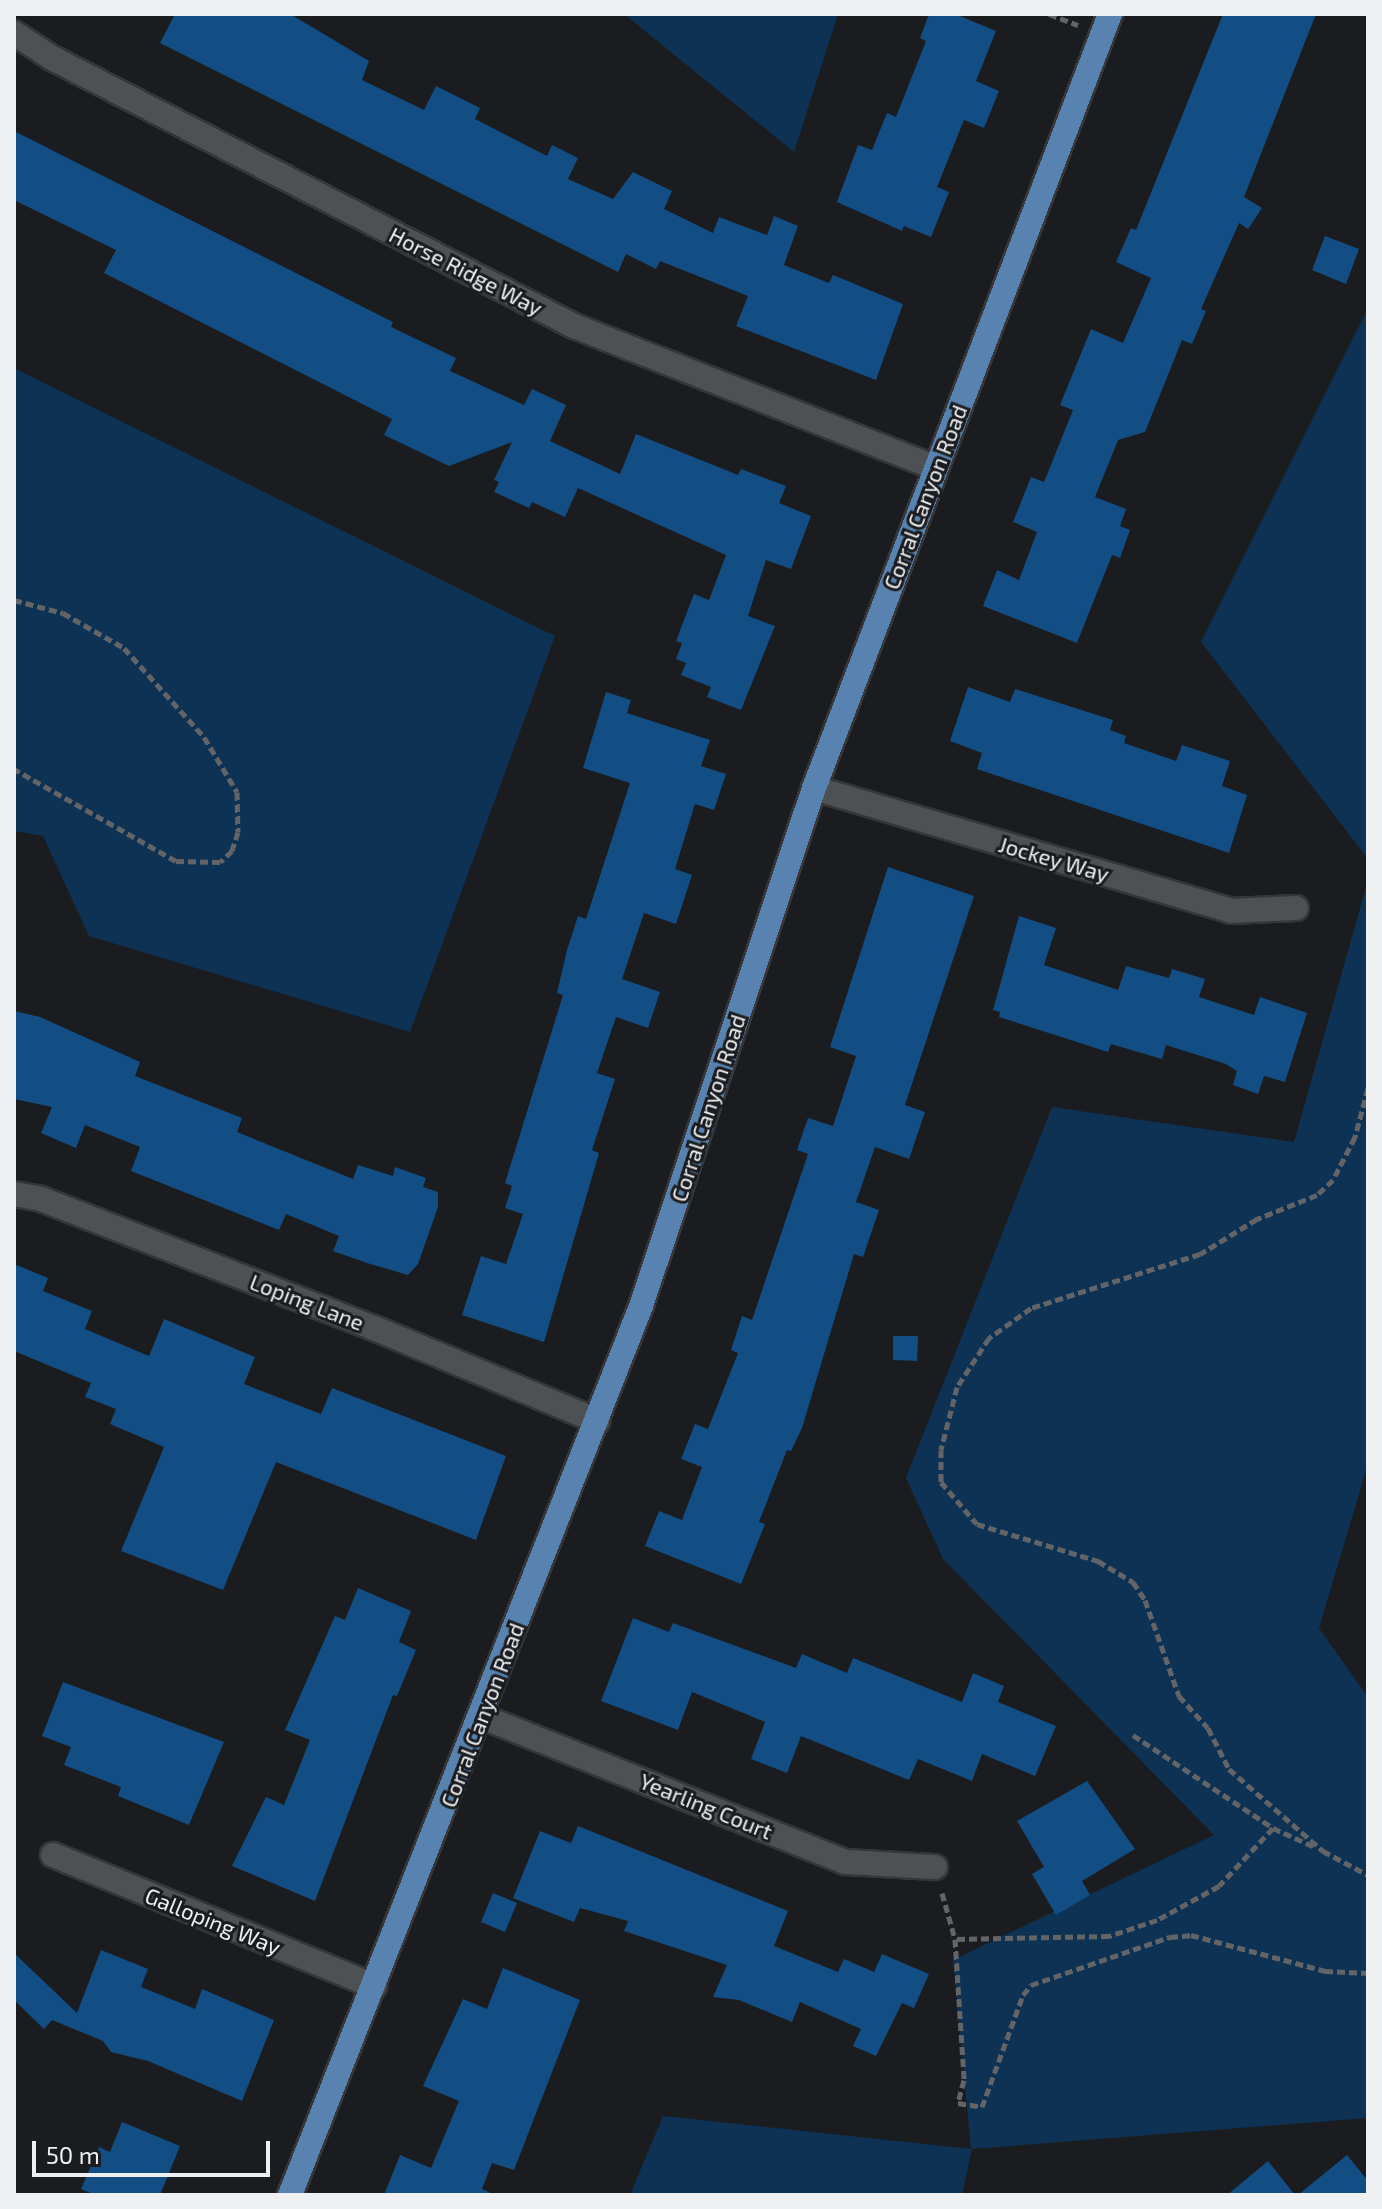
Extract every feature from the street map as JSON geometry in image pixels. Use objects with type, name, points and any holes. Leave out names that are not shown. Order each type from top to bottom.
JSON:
[{"type":"main road","name":"Corral Canyon Road","points":[[290,2195],[483,1717],[641,1306],[814,788],[1110,14]]},
{"type":"street","name":"Horse Ridge Way","points":[[14,33],[52,58],[574,326],[936,468]]},
{"type":"street","name":"Jockey Way","points":[[814,788],[1231,911],[1296,908]]},
{"type":"street","name":"Loping Lane","points":[[14,1194],[41,1199],[374,1328],[597,1421]]},
{"type":"street","name":"Yearling Court","points":[[483,1717],[845,1862],[935,1867]]},
{"type":"street","name":"Galloping Way","points":[[53,1855],[374,1986]]},
{"type":"path","points":[[14,600],[63,613],[124,648],[204,737],[237,792],[238,832],[232,851],[220,862],[176,861],[14,769]]},
{"type":"path","points":[[1323,1851],[1229,1769],[1208,1728],[1179,1696],[1145,1600],[1133,1582],[1098,1561],[977,1524],[951,1500],[941,1482],[941,1450],[957,1387],[989,1338],[1031,1308],[1200,1254],[1257,1219],[1317,1195],[1333,1180],[1355,1137],[1368,1088]]},
{"type":"path","points":[[1133,1735],[1273,1828],[1368,1875]]},
{"type":"path","points":[[955,1939],[1109,1936],[1157,1920],[1219,1886],[1273,1828]]},
{"type":"path","points":[[935,1867],[955,1939],[964,2080],[958,2103],[982,2107],[1023,1995],[1051,1975],[1191,1935],[1325,1971],[1368,1973]]},
{"type":"shaded area","points":[[624,14],[838,14],[794,152]]},
{"type":"shaded area","points":[[1368,308],[1368,859],[1201,642]]},
{"type":"shaded area","points":[[14,368],[555,636],[410,1032],[89,936],[43,836],[14,831]]},
{"type":"shaded area","points":[[1368,880],[1368,1464],[1319,1628],[1368,1697],[1368,2118],[972,2149],[962,2195],[630,2195],[663,2116],[971,2149],[953,1960],[1214,1835],[943,1559],[906,1478],[1052,1107],[1294,1142]]},
{"type":"building","points":[[175,14],[290,14],[369,61],[362,80],[424,110],[436,86],[480,108],[475,119],[547,156],[552,145],[578,158],[568,179],[613,199],[633,172],[672,191],[664,209],[713,233],[719,217],[767,235],[774,216],[798,226],[784,265],[829,283],[833,275],[903,304],[876,380],[736,326],[748,296],[660,261],[656,269],[626,254],[618,272],[160,43]]},
{"type":"building","points":[[929,14],[955,14],[996,31],[976,81],[999,91],[984,128],[964,120],[937,187],[949,192],[931,237],[904,226],[902,231],[837,202],[858,145],[872,150],[887,113],[896,117],[926,41],[920,38]]},
{"type":"building","points":[[1223,14],[1316,14],[1244,197],[1262,208],[1248,229],[1239,223],[1201,309],[1206,311],[1192,344],[1182,340],[1145,432],[1118,440],[1095,497],[1126,509],[1120,526],[1130,530],[1120,558],[1112,555],[1077,643],[983,606],[997,570],[1019,580],[1037,532],[1013,522],[1031,477],[1044,482],[1073,410],[1060,405],[1091,329],[1123,343],[1151,278],[1116,262],[1131,228],[1136,230]]},
{"type":"building","points":[[14,131],[393,322],[391,327],[456,358],[450,371],[524,405],[532,389],[566,405],[550,441],[620,474],[636,434],[738,475],[741,469],[786,486],[779,503],[811,516],[791,569],[766,560],[748,616],[775,626],[741,710],[707,697],[711,687],[681,675],[686,663],[676,659],[682,643],[676,641],[694,594],[709,600],[726,555],[578,488],[565,517],[532,502],[529,508],[494,492],[499,482],[494,480],[512,442],[449,466],[384,435],[392,419],[104,273],[116,250],[14,200]]},
{"type":"building","points":[[1325,236],[1359,249],[1346,284],[1312,270]]},
{"type":"building","points":[[968,687],[1010,702],[1015,689],[1113,720],[1110,730],[1126,736],[1124,743],[1176,761],[1182,745],[1230,761],[1222,786],[1247,795],[1229,853],[977,769],[982,753],[950,741]]},
{"type":"building","points":[[606,692],[631,700],[627,713],[710,740],[701,766],[726,774],[714,810],[695,804],[675,869],[692,875],[676,924],[644,913],[622,979],[660,992],[648,1028],[616,1017],[597,1073],[615,1079],[592,1150],[599,1153],[544,1342],[462,1315],[481,1256],[506,1264],[523,1214],[505,1208],[512,1186],[505,1183],[563,995],[557,993],[567,950],[578,916],[586,919],[630,783],[583,768]]},
{"type":"building","points":[[888,867],[974,896],[905,1105],[925,1112],[909,1159],[875,1147],[856,1202],[879,1210],[863,1257],[854,1254],[802,1428],[791,1451],[787,1450],[759,1522],[765,1524],[741,1584],[645,1546],[659,1511],[682,1520],[702,1467],[681,1459],[695,1424],[708,1429],[738,1353],[731,1350],[742,1316],[752,1320],[808,1154],[797,1150],[808,1118],[833,1126],[856,1056],[830,1047]]},
{"type":"building","points":[[1019,916],[1056,928],[1044,965],[1118,990],[1126,966],[1169,978],[1172,969],[1205,979],[1199,997],[1254,1015],[1260,997],[1307,1013],[1285,1082],[1264,1076],[1258,1094],[1233,1085],[1237,1071],[1226,1064],[1166,1045],[1162,1059],[1111,1044],[1108,1052],[999,1017],[1000,1012],[993,1010]]},
{"type":"building","points":[[14,1011],[40,1017],[140,1062],[135,1076],[242,1118],[237,1132],[353,1179],[358,1165],[393,1176],[395,1167],[426,1178],[423,1187],[438,1192],[438,1207],[418,1264],[408,1275],[367,1263],[333,1251],[339,1236],[286,1214],[279,1230],[131,1171],[140,1147],[85,1125],[76,1148],[41,1133],[52,1107],[14,1099]]},
{"type":"building","points":[[14,1264],[48,1278],[43,1291],[92,1311],[85,1329],[149,1356],[164,1319],[255,1357],[244,1384],[321,1414],[332,1388],[506,1456],[476,1540],[276,1462],[223,1590],[121,1551],[164,1447],[110,1424],[116,1409],[85,1397],[91,1383],[14,1351]]},
{"type":"building","points":[[893,1336],[918,1336],[917,1361],[893,1360]]},
{"type":"building","points":[[358,1588],[411,1611],[399,1642],[416,1650],[397,1696],[393,1695],[315,1901],[232,1866],[266,1797],[284,1805],[310,1740],[285,1730],[335,1616],[345,1620]]},
{"type":"building","points":[[633,1618],[669,1632],[673,1623],[796,1668],[802,1654],[847,1673],[853,1658],[962,1702],[973,1673],[1004,1686],[998,1702],[1056,1726],[1035,1776],[982,1754],[972,1781],[918,1759],[909,1780],[801,1736],[787,1773],[751,1759],[765,1722],[692,1692],[678,1730],[601,1701]]},
{"type":"building","points":[[63,1682],[224,1742],[189,1825],[118,1796],[121,1787],[64,1765],[71,1747],[42,1736]]},
{"type":"building","points":[[1087,1781],[1135,1849],[1082,1881],[1090,1895],[1056,1915],[1032,1874],[1044,1867],[1017,1821]]},
{"type":"building","points":[[578,1826],[788,1911],[774,1946],[838,1972],[844,1959],[874,1972],[882,1954],[929,1974],[914,2008],[902,2003],[876,2056],[853,2046],[861,2029],[800,2002],[792,2022],[739,2000],[713,1997],[727,1965],[624,1931],[628,1921],[580,1908],[574,1922],[513,1898],[540,1831],[571,1843]]},
{"type":"building","points":[[493,1893],[517,1903],[505,1932],[481,1922]]},
{"type":"building","points":[[101,1950],[148,1969],[141,1987],[195,2009],[202,1989],[274,2020],[242,2101],[148,2061],[111,2052],[103,2041],[52,2020],[44,2029],[14,2000],[14,1953],[77,2013]]},
{"type":"building","points":[[503,1968],[580,2000],[514,2170],[492,2163],[482,2189],[495,2195],[384,2195],[400,2155],[431,2168],[459,2101],[423,2086],[463,1999],[487,2009]]},
{"type":"building","points":[[122,2122],[180,2146],[160,2195],[95,2195],[81,2189],[99,2147],[110,2152]]},
{"type":"building","points":[[1347,2155],[1368,2181],[1368,2195],[1298,2195]]},
{"type":"building","points":[[1268,2161],[1295,2195],[1227,2195]]}]
